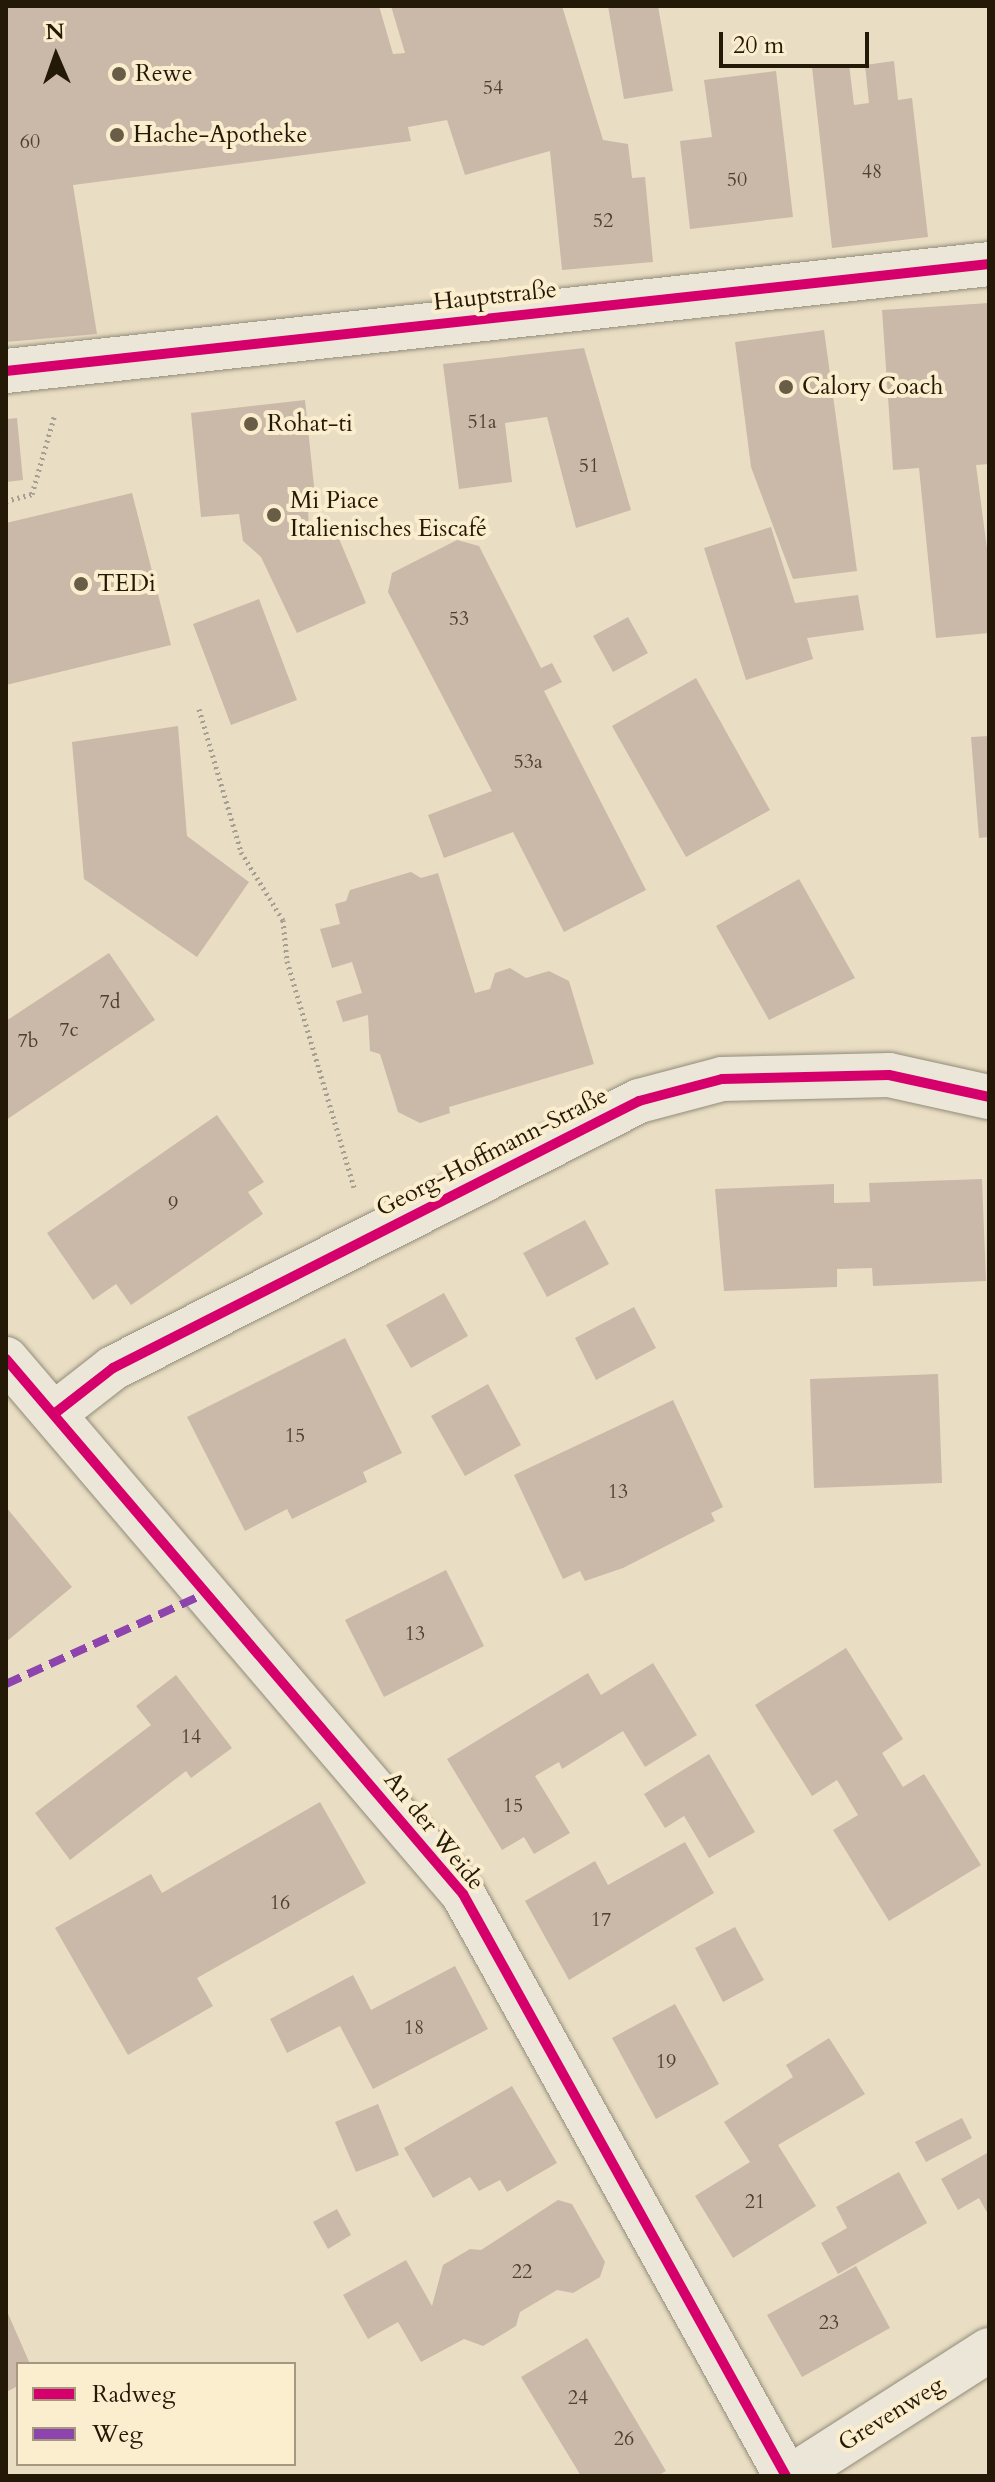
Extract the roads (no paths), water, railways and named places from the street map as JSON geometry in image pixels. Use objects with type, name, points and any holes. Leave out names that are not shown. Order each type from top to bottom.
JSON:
[{"type":"street","name":"Hauptstraße","points":[[6,371],[989,264]]},
{"type":"street","name":"Georg-Hoffmann-Straße","points":[[54,1414],[113,1368],[639,1101],[722,1079],[889,1075],[987,1091]]},
{"type":"street","name":"An der Weide","points":[[6,1359],[463,1894],[786,2476]]},
{"type":"street","name":"Grevenweg","points":[[792,2476],[989,2350]]},
{"type":"place","name":"Rewe","points":[[119,74]]},
{"type":"place","name":"Hache-Apotheke","points":[[117,135]]},
{"type":"place","name":"Calory Coach","points":[[786,387]]},
{"type":"place","name":"Rohat-ti","points":[[251,424]]},
{"type":"place","name":"Mi Piace Italienisches Eiscafé","points":[[274,515]]},
{"type":"place","name":"TEDi","points":[[81,584]]}]
